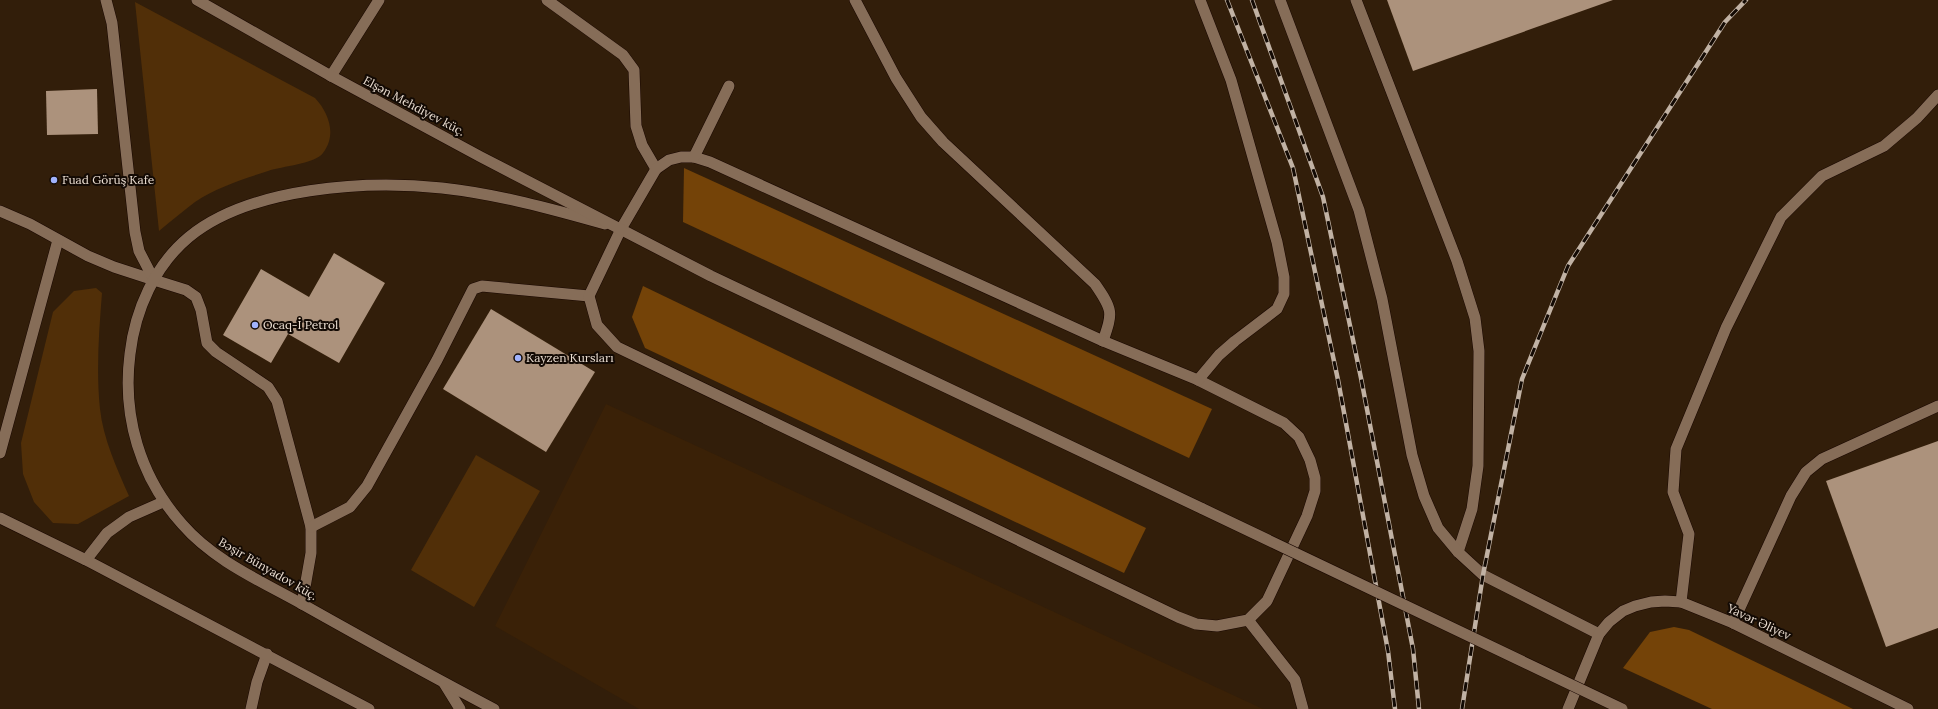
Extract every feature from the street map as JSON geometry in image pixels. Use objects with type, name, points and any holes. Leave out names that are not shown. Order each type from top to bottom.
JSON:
[{"type":"street","points":[[106,0],[112,23],[135,232],[139,251],[154,280]]},
{"type":"street","name":"Elşən Mehdiyev küç.","points":[[197,0],[331,76],[481,157],[621,229]]},
{"type":"street","points":[[331,76],[379,0]]},
{"type":"street","points":[[547,0],[623,55],[634,70],[636,126],[642,145],[656,168]]},
{"type":"street","points":[[855,0],[896,78],[921,117],[943,142],[1095,284],[1107,302],[1111,318],[1102,341]]},
{"type":"street","points":[[1198,380],[1219,355],[1277,308],[1284,294],[1284,277],[1277,242],[1231,80],[1200,0]]},
{"type":"street","points":[[1280,0],[1359,210],[1382,299],[1412,455],[1424,496],[1438,528],[1458,552],[1483,575],[1600,634]]},
{"type":"street","points":[[1356,0],[1457,261],[1475,318],[1479,351],[1478,466],[1472,509],[1458,552]]},
{"type":"street","points":[[694,157],[730,86]]},
{"type":"street","points":[[1681,602],[1689,534],[1673,492],[1676,448],[1726,328],[1777,224],[1781,217],[1822,176],[1884,146],[1917,118],[1938,95]]},
{"type":"street","points":[[680,157],[694,157],[710,162],[1102,341],[1198,380],[1284,423],[1300,437],[1315,478],[1315,491],[1307,516],[1267,601],[1248,620],[1217,626],[1196,624],[1178,618],[617,347],[597,325],[589,296],[621,229],[656,168],[669,160],[680,157]]},
{"type":"street","name":"Bəşir Bünyadov küç.","points":[[494,709],[238,569],[206,547],[184,526],[163,502],[142,462],[135,441],[129,411],[128,370],[131,342],[143,302],[154,280],[169,257],[189,237],[214,220],[247,206],[294,192],[346,187],[388,186],[448,189],[493,196],[546,208],[621,229]]},
{"type":"street","points":[[0,211],[30,224],[88,256],[114,267],[186,290],[196,297],[201,310],[207,343],[216,352],[268,386],[277,401],[311,526],[312,553],[302,604]]},
{"type":"street","points":[[621,229],[711,276],[1622,709]]},
{"type":"street","points":[[0,453],[58,240]]},
{"type":"street","points":[[311,526],[350,507],[367,486],[437,360],[473,289],[482,286],[589,296]]},
{"type":"street","points":[[1733,623],[1790,496],[1806,472],[1822,459],[1938,406]]},
{"type":"street","points":[[86,560],[107,533],[129,517],[163,502]]},
{"type":"street","points":[[0,518],[86,560],[369,709]]},
{"type":"street","name":"Yavər Əliyev","points":[[1568,709],[1600,634],[1609,622],[1623,611],[1635,606],[1651,602],[1681,602],[1733,623],[1908,709]]},
{"type":"street","points":[[1248,620],[1295,680],[1304,709]]},
{"type":"street","points":[[251,709],[257,682],[267,654]]},
{"type":"street","points":[[444,683],[460,709]]},
{"type":"shaded area","points":[[135,2],[315,98],[324,110],[330,124],[330,139],[323,153],[313,160],[274,169],[212,192],[195,202],[159,231]]},
{"type":"shaded area","points":[[684,168],[1212,409],[1189,458],[683,222]]},
{"type":"shaded area","points":[[643,286],[1146,528],[1124,573],[645,348],[632,317]]},
{"type":"shaded area","points":[[96,288],[102,293],[98,365],[100,409],[104,431],[111,453],[129,496],[78,524],[53,523],[34,502],[23,474],[21,443],[53,312],[74,291]]},
{"type":"shaded area","points":[[606,404],[1263,709],[639,709],[495,626]]},
{"type":"shaded area","points":[[476,455],[540,491],[474,607],[411,570]]},
{"type":"shaded area","points":[[1674,627],[1689,630],[1853,709],[1712,709],[1623,668],[1650,632]]},
{"type":"building","points":[[1387,0],[1613,0],[1413,71]]},
{"type":"building","points":[[97,89],[98,134],[47,135],[46,91]]},
{"type":"building","points":[[334,253],[385,283],[339,363],[288,334],[271,363],[223,335],[261,269],[309,297]]},
{"type":"building","points":[[491,309],[595,372],[546,452],[443,389]]},
{"type":"building","points":[[1938,441],[1938,628],[1886,647],[1826,481]]},
{"type":"railway","points":[[1227,0],[1293,168],[1338,380],[1388,651],[1395,709]]},
{"type":"railway","points":[[1252,0],[1323,197],[1361,378],[1413,649],[1419,709]]},
{"type":"railway","points":[[1462,709],[1483,575],[1522,379],[1568,266],[1725,22],[1746,0]]},
{"type":"place","name":"Fuad Görüş Kafe","points":[[54,180]]},
{"type":"place","name":"Ocaq-İ Petrol","points":[[255,325]]},
{"type":"place","name":"Kayzen Kursları","points":[[518,358]]}]
